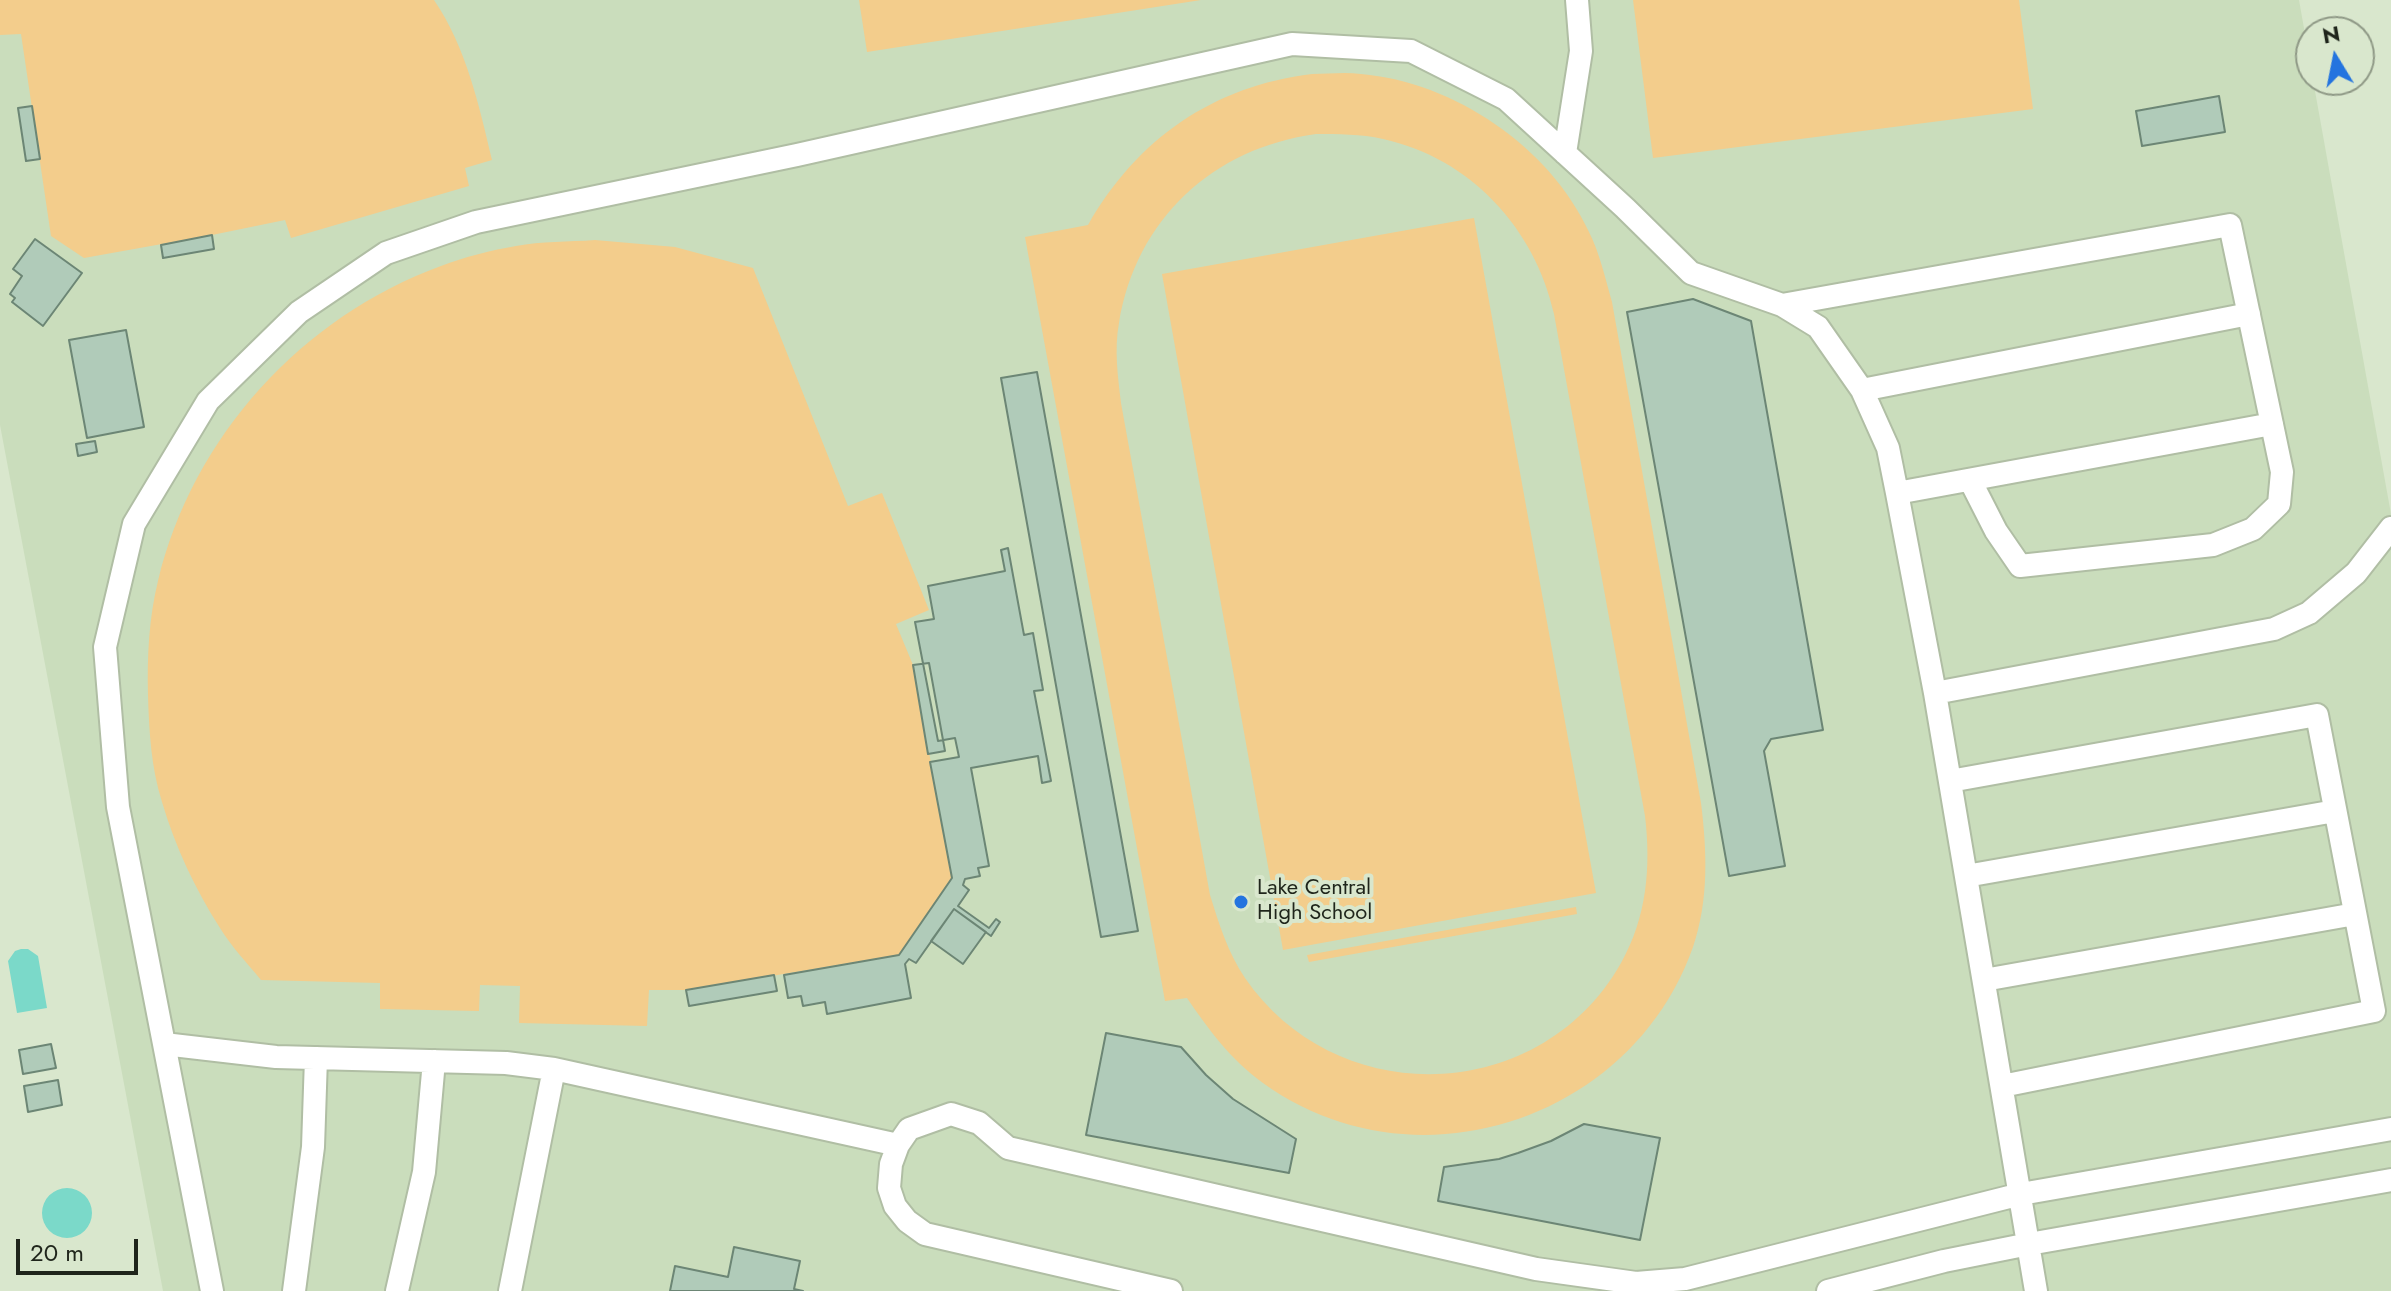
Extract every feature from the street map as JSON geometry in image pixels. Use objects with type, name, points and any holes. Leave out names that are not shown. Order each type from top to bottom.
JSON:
[{"type":"lane","points":[[1565,153],[1581,51],[1577,0]]},
{"type":"lane","points":[[212,1291],[118,807],[105,647],[134,524],[208,401],[299,312],[386,253],[476,222],[797,155],[1292,44],[1411,51],[1506,99],[1691,273],[1782,305],[1818,327],[1862,390],[1888,448],[1897,493],[1935,693],[2036,1291]]},
{"type":"lane","points":[[1782,305],[2230,225],[2282,472],[2279,504],[2253,529],[2213,545],[2020,566],[1996,531],[1970,480]]},
{"type":"lane","points":[[1862,390],[2249,314]]},
{"type":"lane","points":[[1897,493],[2272,424]]},
{"type":"lane","points":[[1935,693],[2274,629],[2309,613],[2356,573],[2391,528]]},
{"type":"lane","points":[[1950,781],[2317,715],[2374,1011],[2002,1086]]},
{"type":"lane","points":[[1966,876],[2335,811]]},
{"type":"lane","points":[[1984,980],[2355,914]]},
{"type":"lane","points":[[164,1044],[276,1057],[506,1063],[554,1069],[898,1145]]},
{"type":"lane","points":[[294,1291],[313,1147],[316,1058]]},
{"type":"lane","points":[[397,1291],[424,1172],[434,1061]]},
{"type":"lane","points":[[510,1291],[554,1069]]},
{"type":"lane","points":[[1171,1291],[925,1234],[907,1221],[895,1206],[889,1188],[891,1164],[898,1145],[909,1129],[951,1114],[979,1123],[1008,1148],[1536,1269],[1636,1283],[1685,1279],[2021,1194],[2391,1129]]},
{"type":"lane","points":[[1828,1291],[1944,1261],[2029,1244],[2391,1180]]},
{"type":"shaded area","name":"Lake Central High School","points":[[0,0],[2299,0],[2302,16],[2295,16],[2295,96],[2316,96],[2391,514],[2391,1291],[163,1291],[0,425]]},
{"type":"shaded area","points":[[0,0],[434,0],[463,57],[492,160],[465,168],[469,186],[291,238],[285,220],[84,258],[51,236],[21,34],[0,35]]},
{"type":"shaded area","points":[[859,0],[1201,0],[867,52]]},
{"type":"shaded area","points":[[1633,0],[2019,0],[2033,109],[1653,158]]},
{"type":"shaded area","points":[[1355,73],[1430,90],[1464,105],[1495,124],[1550,173],[1572,201],[1596,249],[1612,302],[1701,803],[1705,839],[1702,911],[1693,947],[1663,1007],[1621,1057],[1570,1095],[1512,1121],[1449,1134],[1385,1132],[1322,1116],[1251,1074],[1221,1044],[1187,998],[1165,1001],[1025,237],[1088,225],[1130,167],[1181,122],[1211,104],[1276,80],[1312,74]],"holes":[[[1316,134],[1383,139],[1415,148],[1444,162],[1494,201],[1532,253],[1554,314],[1645,816],[1647,873],[1637,928],[1621,963],[1586,1010],[1541,1044],[1491,1065],[1438,1074],[1383,1070],[1331,1052],[1284,1022],[1245,978],[1229,948],[1210,895],[1121,403],[1117,353],[1119,323],[1128,286],[1142,252],[1162,221],[1185,195],[1213,173],[1244,155],[1279,142]]]},
{"type":"shaded area","points":[[1474,218],[1596,893],[1283,950],[1162,274]]},
{"type":"shaded area","points":[[595,240],[675,247],[753,268],[848,506],[882,493],[929,610],[896,624],[913,665],[952,878],[899,955],[686,990],[649,990],[647,1026],[519,1023],[520,986],[480,985],[479,1011],[380,1009],[380,983],[261,980],[224,935],[194,883],[162,802],[151,749],[148,666],[152,609],[175,528],[197,478],[226,431],[260,388],[300,350],[343,316],[390,288],[469,257],[526,244]]},
{"type":"shaded area","points":[[1576,907],[1577,914],[1309,962],[1307,955]]},
{"type":"water","points":[[28,949],[38,956],[47,1008],[17,1013],[8,961],[15,951]]},
{"type":"water","points":[[67,1188],[84,1196],[92,1213],[84,1230],[67,1238],[50,1230],[42,1213],[50,1196]]},
{"type":"building","points":[[2219,96],[2225,132],[2142,146],[2136,111]]},
{"type":"building","points":[[32,106],[40,159],[26,161],[18,108]]},
{"type":"building","points":[[212,235],[214,249],[163,258],[161,245]]},
{"type":"building","points":[[35,239],[82,273],[43,326],[12,302],[15,298],[10,294],[22,276],[13,269]]},
{"type":"building","points":[[1693,299],[1751,321],[1823,730],[1771,739],[1764,751],[1785,866],[1729,876],[1627,312]]},
{"type":"building","points":[[126,330],[144,427],[87,438],[69,340]]},
{"type":"building","points":[[1037,372],[1138,931],[1101,937],[1001,378]]},
{"type":"building","points":[[95,441],[97,452],[78,456],[76,444]]},
{"type":"building","points":[[1008,548],[1024,635],[1033,633],[1043,690],[1034,691],[1051,781],[1042,783],[1038,756],[971,768],[989,866],[978,868],[980,876],[965,879],[963,885],[969,890],[958,906],[989,928],[996,919],[1000,922],[991,936],[954,909],[916,963],[909,959],[905,964],[911,998],[827,1014],[825,1002],[803,1006],[801,996],[788,998],[784,975],[899,955],[952,878],[930,762],[959,757],[955,738],[938,741],[915,622],[934,619],[928,586],[1005,571],[1001,550]]},
{"type":"building","points":[[929,663],[945,751],[928,754],[913,665]]},
{"type":"building","points":[[954,909],[986,932],[963,964],[931,941]]},
{"type":"building","points":[[774,975],[777,991],[689,1006],[686,990]]},
{"type":"building","points":[[1106,1033],[1181,1047],[1233,1099],[1296,1139],[1289,1173],[1086,1135]]},
{"type":"building","points":[[51,1044],[56,1068],[23,1074],[19,1050]]},
{"type":"building","points":[[58,1080],[62,1105],[28,1112],[24,1086]]},
{"type":"building","points":[[1584,1124],[1660,1138],[1640,1240],[1438,1201],[1444,1167],[1499,1159],[1551,1141]]},
{"type":"building","points":[[734,1247],[800,1261],[794,1289],[803,1291],[670,1291],[675,1266],[728,1277]]},
{"type":"place","name":"Lake Central High School","points":[[1241,902]]}]
